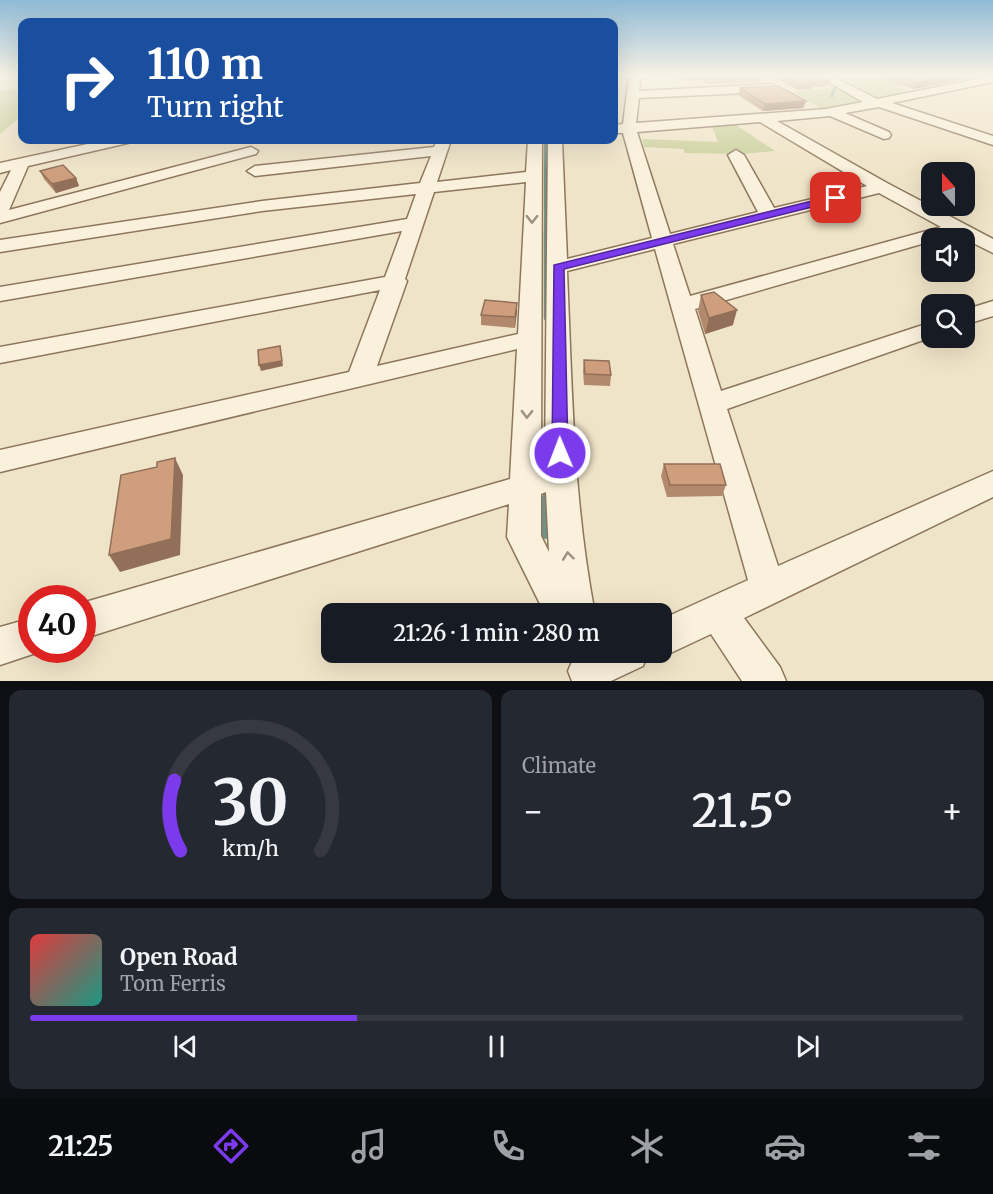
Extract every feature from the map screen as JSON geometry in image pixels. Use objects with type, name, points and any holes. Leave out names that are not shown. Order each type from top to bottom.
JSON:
[{"type":"street","points":[[628,108],[621,129],[683,305],[768,589]]},
{"type":"street","points":[[817,108],[884,135]]},
{"type":"street","points":[[621,129],[764,119],[857,108]]},
{"type":"street","points":[[890,108],[993,141]]},
{"type":"street","points":[[764,119],[957,228]]},
{"type":"street","points":[[970,133],[993,128]]},
{"type":"street","points":[[535,144],[524,537],[558,603]]},
{"type":"street","points":[[555,144],[560,476],[567,557],[575,603]]},
{"type":"street","points":[[0,168],[80,145]]},
{"type":"street","points":[[0,218],[249,145],[258,188]]},
{"type":"street","points":[[360,377],[396,281],[442,145]]},
{"type":"street","points":[[0,246],[442,145]]},
{"type":"street","points":[[736,155],[769,215]]},
{"type":"street","points":[[0,210],[22,163]]},
{"type":"street","points":[[258,188],[428,186],[533,176]]},
{"type":"street","points":[[558,267],[881,187]]},
{"type":"street","points":[[0,294],[415,224]]},
{"type":"street","points":[[683,305],[921,238]]},
{"type":"street","points":[[975,238],[993,247]]},
{"type":"street","points":[[0,355],[396,281]]},
{"type":"street","points":[[975,314],[993,308]]},
{"type":"street","points":[[712,404],[921,333]]},
{"type":"street","points":[[0,461],[529,339]]},
{"type":"street","points":[[96,617],[560,476]]},
{"type":"street","points":[[672,633],[993,483]]},
{"type":"street","points":[[717,612],[766,681]]},
{"type":"green space","points":[[0,108],[18,108],[18,118],[0,134]]},
{"type":"green space","points":[[736,125],[775,151],[743,154],[685,153],[683,149],[644,147],[642,139],[718,142],[712,127]]},
{"type":"building","points":[[63,165],[76,178],[52,184],[40,171]]},
{"type":"building","points":[[714,292],[737,310],[709,318],[701,295]]},
{"type":"building","points":[[485,300],[517,303],[515,317],[481,315]]},
{"type":"building","points":[[280,346],[282,361],[259,365],[258,350]]},
{"type":"building","points":[[584,360],[609,361],[611,375],[585,374]]},
{"type":"building","points":[[175,458],[171,539],[109,555],[121,475],[157,467],[157,462]]},
{"type":"building","points":[[664,464],[720,464],[726,485],[670,485]]},
{"type":"waterway","points":[[546,144],[546,318]]},
{"type":"waterway","points":[[545,535],[546,498]]},
{"type":"route","points":[[560,453],[558,267],[836,198]]}]
